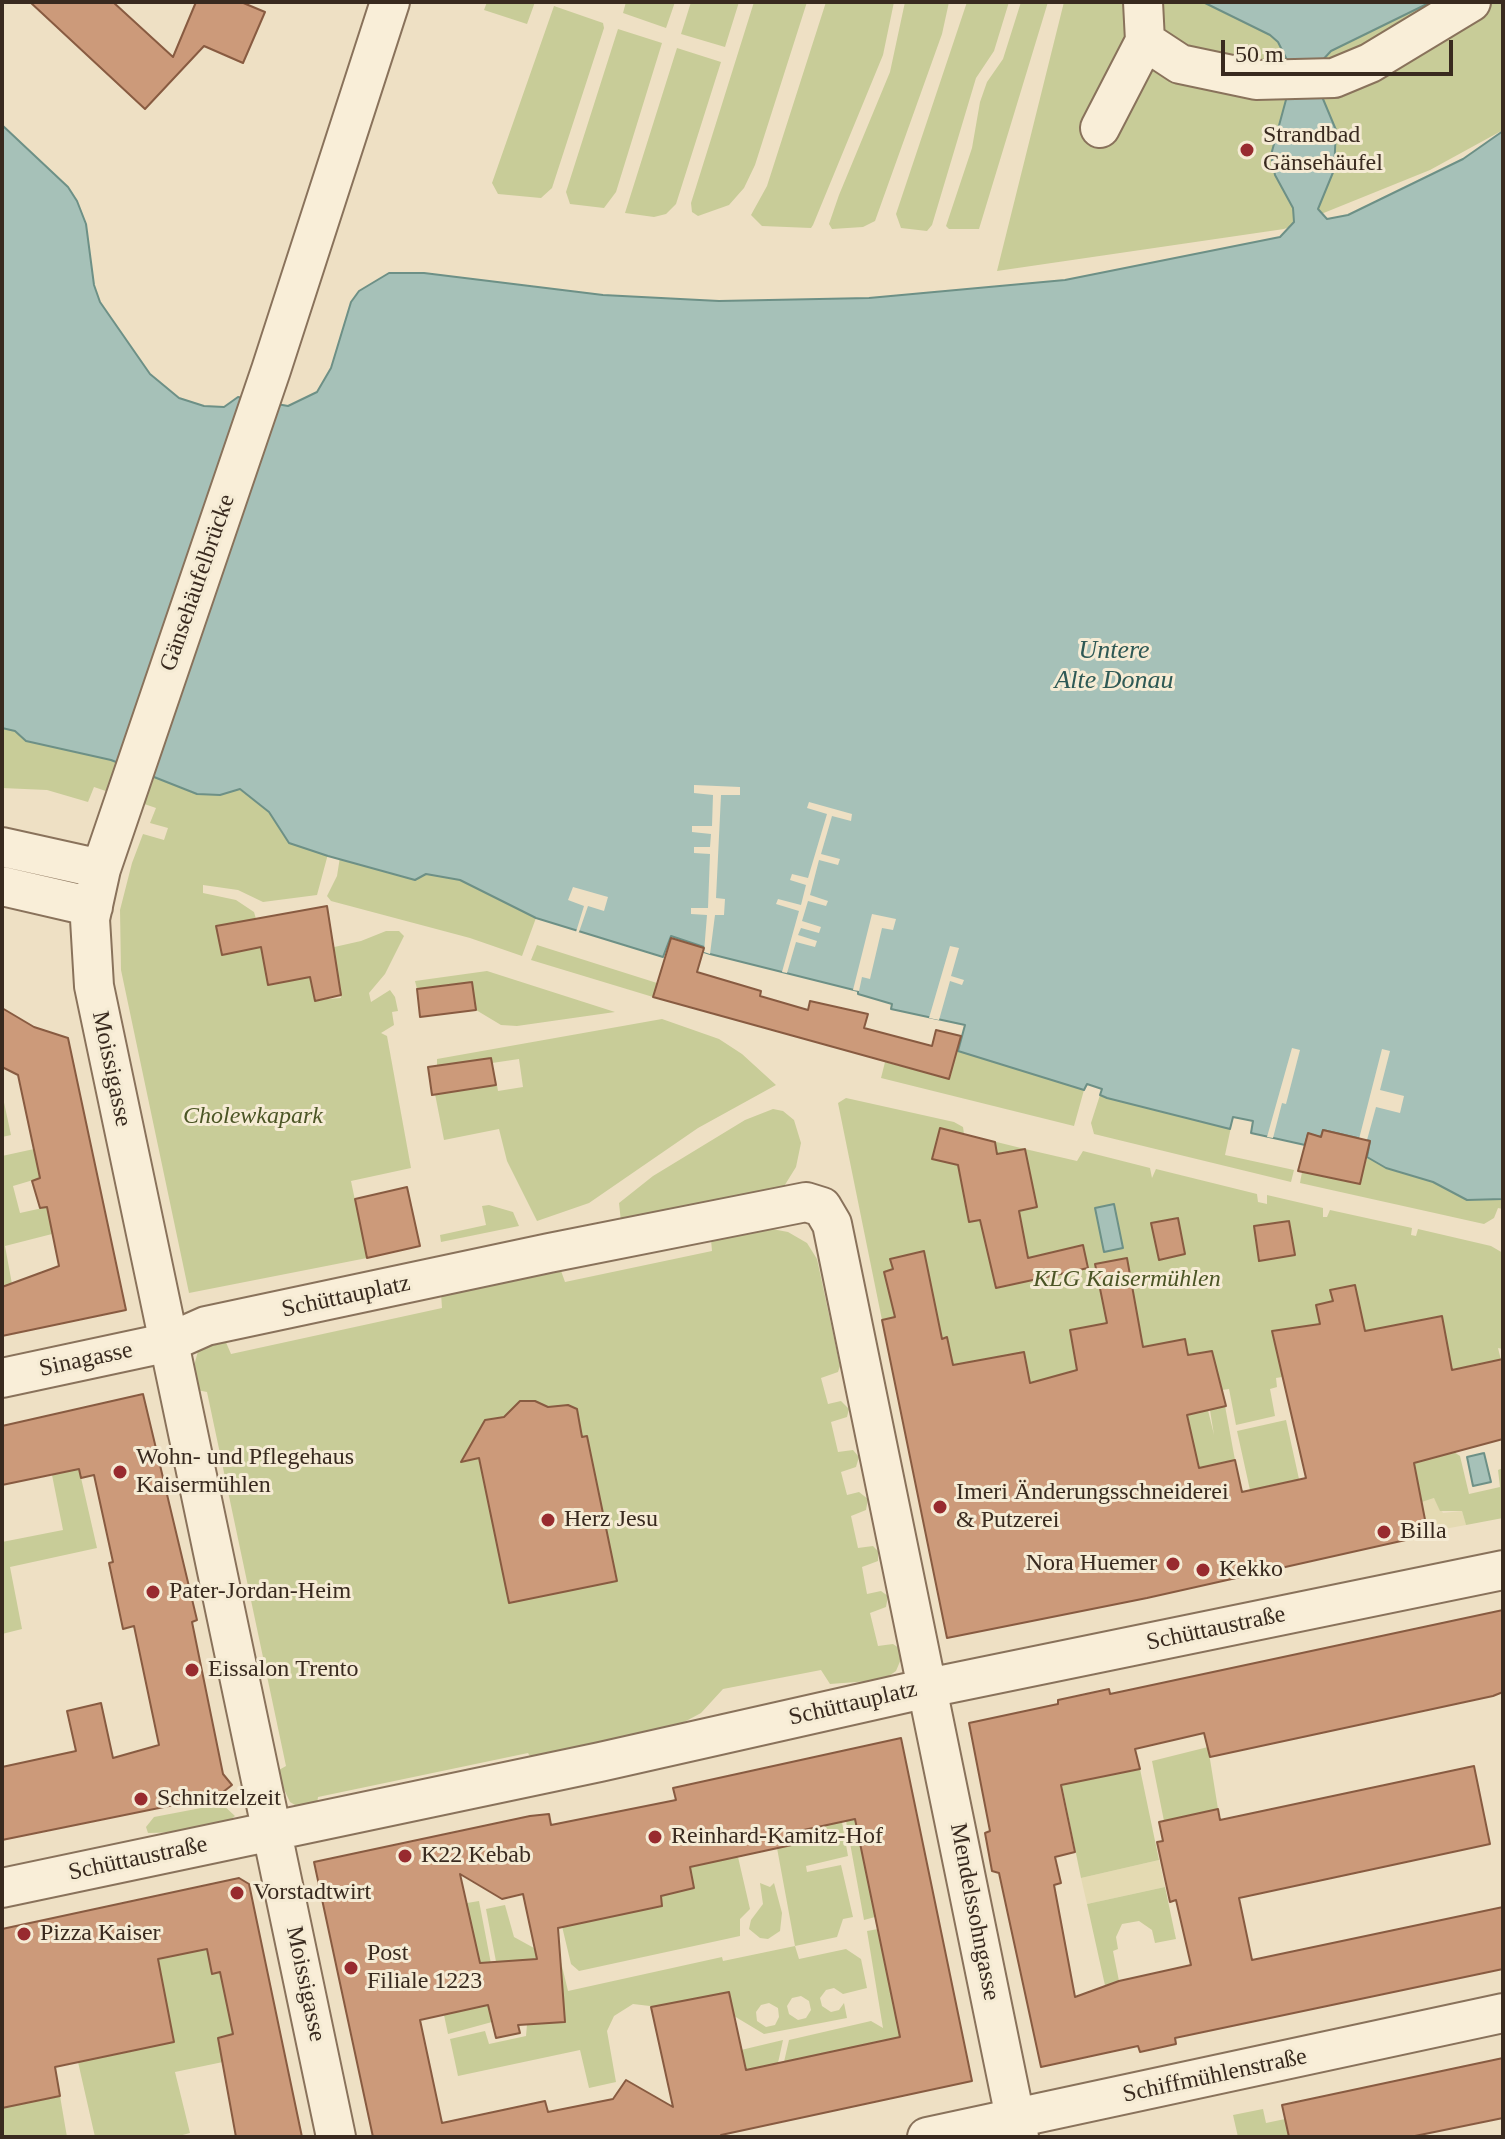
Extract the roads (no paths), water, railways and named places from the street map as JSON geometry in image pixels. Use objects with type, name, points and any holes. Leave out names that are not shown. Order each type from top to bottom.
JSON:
[{"type":"street","name":"Gänsehäufelbrücke","points":[[125,797],[271,370],[390,2]]},
{"type":"street","points":[[1100,128],[1145,41],[1143,2]]},
{"type":"street","points":[[1145,41],[1180,64],[1256,80],[1334,78],[1370,63],[1471,2]]},
{"type":"street","name":"Moissigasse","points":[[125,797],[101,869],[93,907],[90,947],[94,986],[170,1342]]},
{"type":"street","points":[[2,847],[101,869]]},
{"type":"street","points":[[2,886],[93,907]]},
{"type":"street","name":"Schüttauplatz","points":[[170,1342],[206,1326],[806,1202],[822,1207],[832,1224],[928,1688],[273,1831]]},
{"type":"street","points":[[170,1342],[273,1831]]},
{"type":"street","name":"Sinagasse","points":[[2,1378],[170,1342]]},
{"type":"street","name":"Schüttaustraße","points":[[928,1688],[1503,1570]]},
{"type":"street","name":"Mendelssohngasse","points":[[928,1688],[1017,2128]]},
{"type":"street","name":"Moissigasse","points":[[273,1831],[336,2137]]},
{"type":"street","name":"Schüttaustraße","points":[[2,1888],[273,1831]]},
{"type":"street","name":"Schiffmühlenstraße","points":[[927,2137],[1017,2128],[1503,2013]]},
{"type":"water","name":"Untere Alte Donau","points":[[1203,2],[1431,2],[1331,51],[1318,65],[1318,87],[1336,130],[1334,170],[1318,209],[1327,219],[1348,215],[1463,159],[1503,131],[1503,1199],[1467,1200],[1433,1182],[1386,1168],[1367,1157],[1370,1141],[1323,1130],[1321,1137],[1308,1134],[1305,1145],[1251,1133],[1253,1121],[1233,1117],[1230,1129],[1107,1098],[1100,1095],[1102,1089],[1087,1084],[1084,1090],[958,1051],[965,1025],[891,1009],[892,1004],[858,994],[858,991],[710,954],[704,952],[704,947],[671,936],[663,957],[536,918],[460,880],[426,874],[415,880],[328,856],[289,843],[269,812],[240,789],[220,795],[197,794],[111,760],[26,741],[15,731],[2,728],[2,125],[68,187],[77,201],[86,224],[94,285],[100,302],[150,374],[179,398],[204,406],[224,407],[238,397],[288,406],[317,392],[331,368],[351,302],[359,291],[389,273],[424,273],[603,295],[719,301],[869,298],[1065,280],[1280,237],[1294,222],[1293,208],[1275,175],[1271,155],[1290,85],[1289,64],[1278,42],[1270,35]]},
{"type":"water","points":[[1114,1204],[1123,1248],[1104,1252],[1095,1208]]},
{"type":"water","points":[[1484,1453],[1491,1482],[1473,1486],[1467,1457]]},
{"type":"place","name":"Strandbad Gänsehäufel","points":[[1247,150]]},
{"type":"place","name":"Wohn- und Pflegehaus Kaisermühlen","points":[[120,1472]]},
{"type":"place","name":"Imeri Änderungsschneiderei & Putzerei","points":[[940,1507]]},
{"type":"place","name":"Herz Jesu","points":[[548,1520]]},
{"type":"place","name":"Billa","points":[[1384,1532]]},
{"type":"place","name":"Nora Huemer","points":[[1173,1564]]},
{"type":"place","name":"Kekko","points":[[1203,1570]]},
{"type":"place","name":"Pater-Jordan-Heim","points":[[153,1592]]},
{"type":"place","name":"Eissalon Trento","points":[[192,1670]]},
{"type":"place","name":"Schnitzelzeit","points":[[141,1799]]},
{"type":"place","name":"Reinhard-Kamitz-Hof","points":[[655,1837]]},
{"type":"place","name":"K22 Kebab","points":[[405,1856]]},
{"type":"place","name":"Vorstadtwirt","points":[[237,1893]]},
{"type":"place","name":"Pizza Kaiser","points":[[24,1934]]},
{"type":"place","name":"Post Filiale 1223","points":[[351,1968]]},
{"type":"park label","name":"Cholewkapark","points":[[253,1117]]},
{"type":"park label","name":"KLG Kaisermühlen","points":[[1127,1280]]}]
